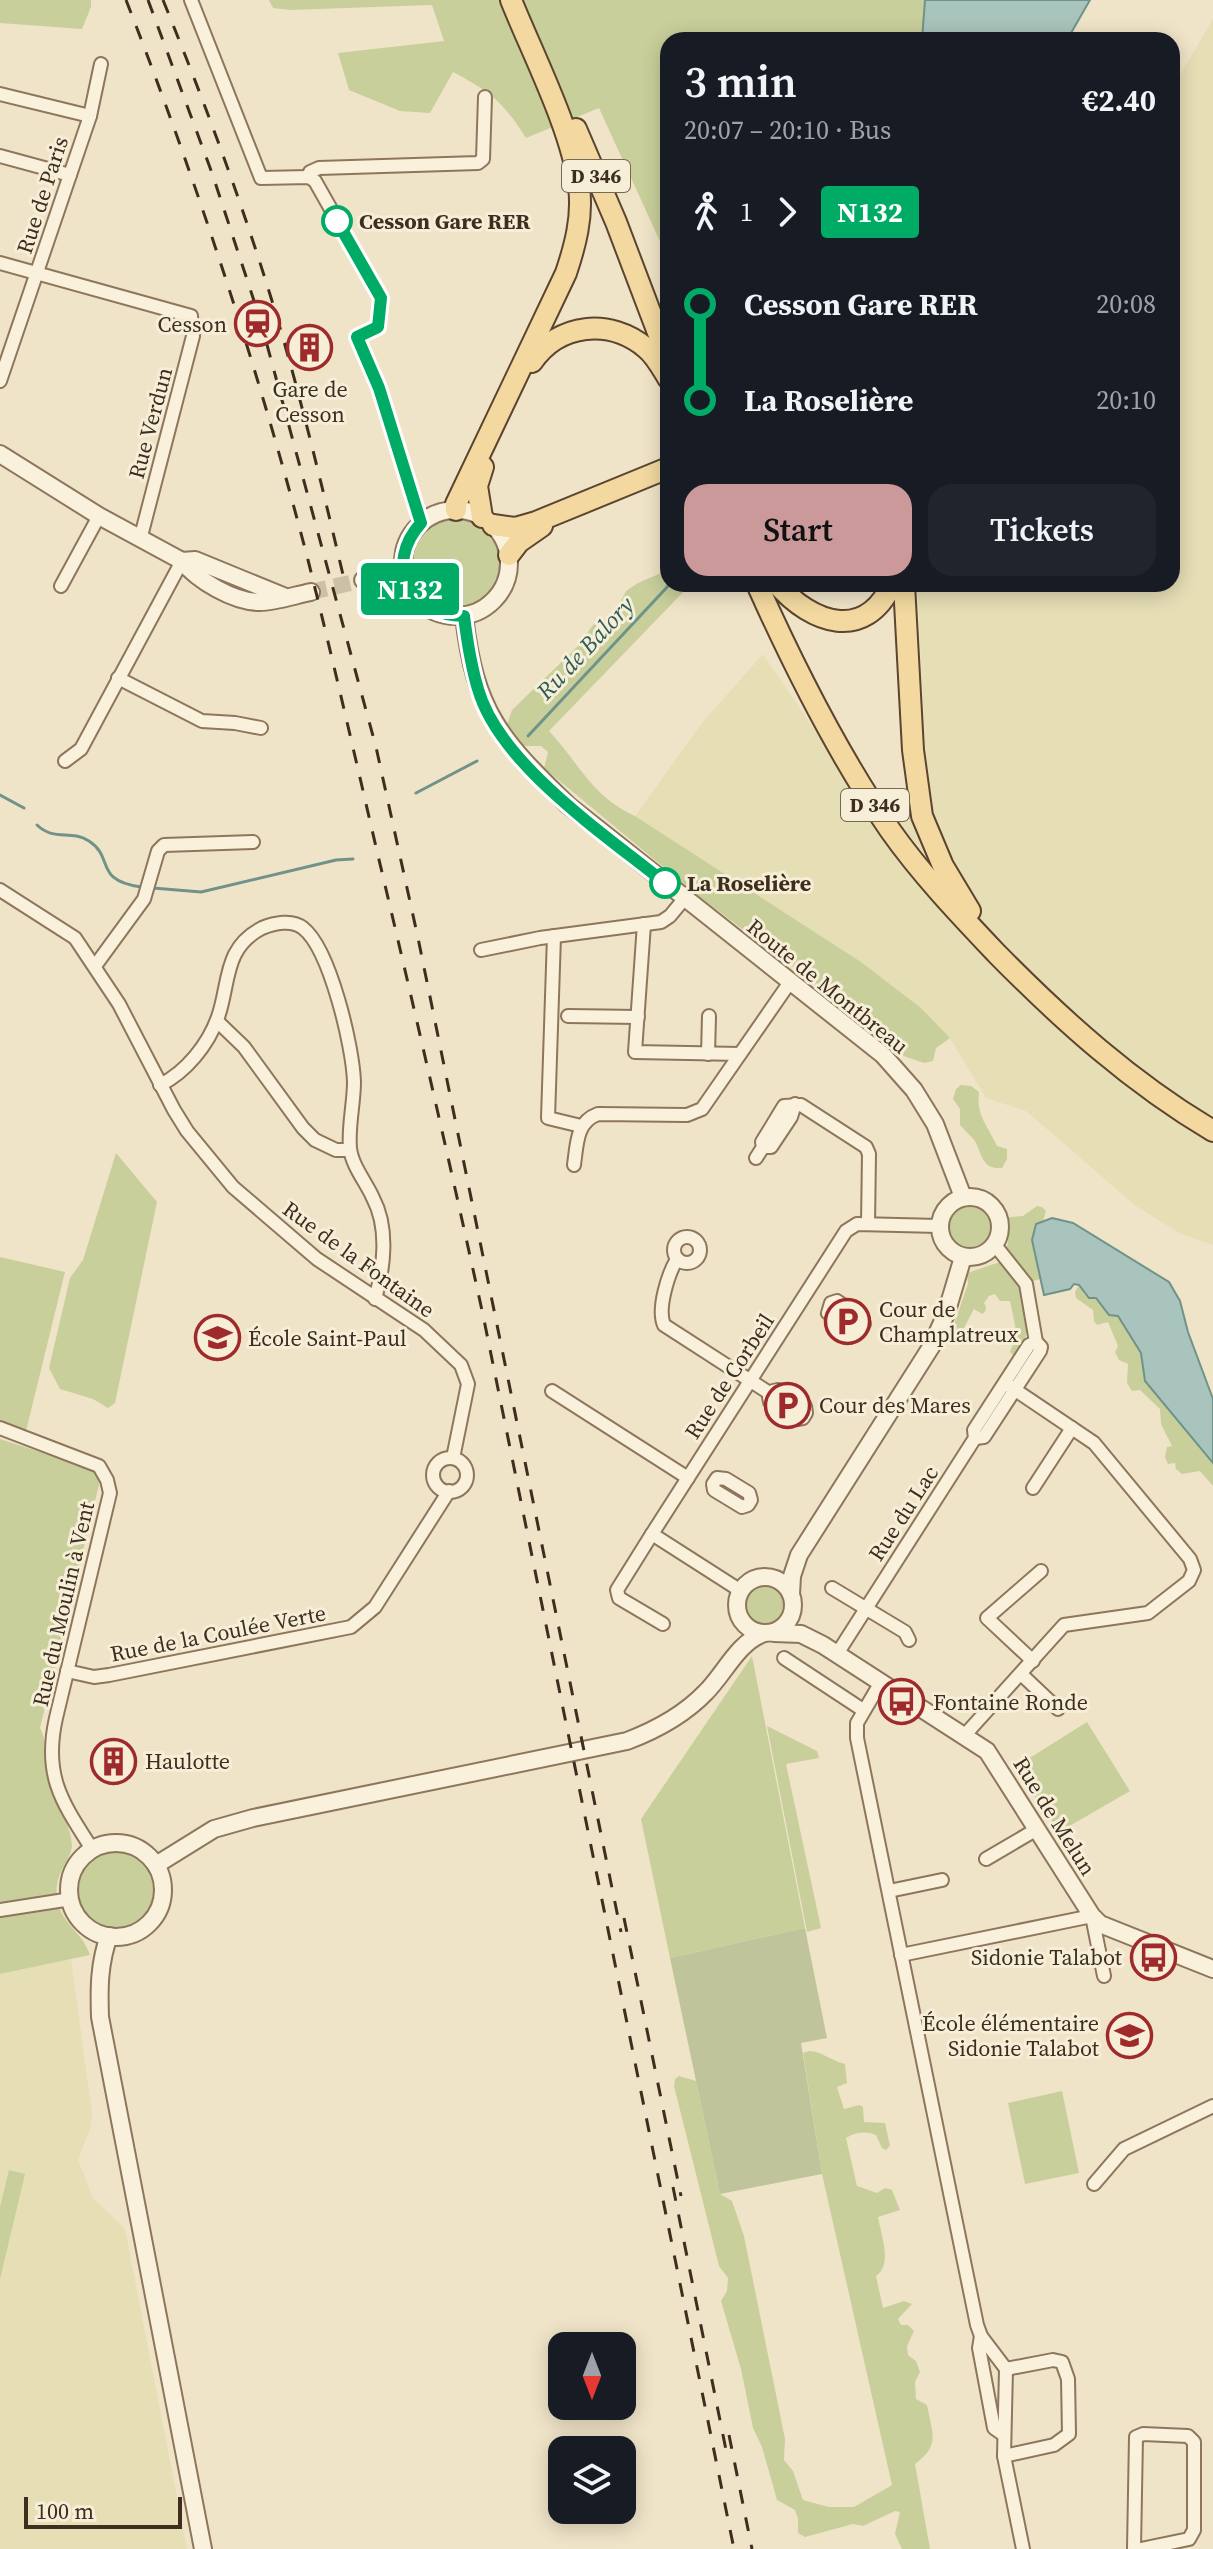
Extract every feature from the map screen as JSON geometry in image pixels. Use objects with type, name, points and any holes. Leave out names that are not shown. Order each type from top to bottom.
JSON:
[{"type":"main road","name":"D 346","points":[[511,0],[567,109],[616,222],[660,338]]},
{"type":"main road","points":[[456,510],[456,504],[566,273],[575,246],[580,213],[580,188],[572,152],[511,0]]},
{"type":"main road","points":[[660,366],[648,349],[625,334],[598,326],[556,338],[541,348],[529,366],[487,453],[477,486],[488,521],[515,528],[660,474]]},
{"type":"main road","points":[[509,555],[519,542],[540,527],[660,474]]},
{"type":"main road","name":"D 346","points":[[761,592],[808,692],[845,760],[892,832],[960,915],[1068,1024],[1148,1089],[1213,1131]]},
{"type":"main road","points":[[786,592],[803,608],[837,622],[860,618],[874,610],[889,592]]},
{"type":"main road","points":[[904,592],[913,750],[922,816],[937,855],[966,905],[1021,978]]},
{"type":"street","points":[[191,0],[261,178],[309,177],[315,181],[381,298],[378,327],[357,337],[379,388],[421,523]]},
{"type":"street","name":"Rue de Paris","points":[[0,381],[90,116],[101,64]]},
{"type":"street","points":[[0,94],[90,116]]},
{"type":"street","points":[[309,177],[310,172],[319,168],[478,163],[483,159],[485,97]]},
{"type":"street","points":[[0,156],[70,175]]},
{"type":"street","points":[[0,263],[37,273]]},
{"type":"street","name":"Rue Verdun","points":[[37,273],[191,316],[193,336],[140,540]]},
{"type":"street","points":[[0,454],[99,516],[182,561],[195,560],[283,596],[311,592]]},
{"type":"street","points":[[456,510],[488,521],[503,539],[509,555],[509,571],[494,601],[464,616],[448,616],[426,606],[409,589],[404,573],[406,546],[421,523],[432,516],[456,510]]},
{"type":"street","points":[[61,586],[99,516]]},
{"type":"street","points":[[65,761],[81,749],[182,561]]},
{"type":"street","points":[[363,580],[404,573]]},
{"type":"street","name":"Route de Montbreau","points":[[464,616],[478,690],[493,723],[520,758],[568,805],[883,1055],[914,1090],[935,1124],[963,1197]]},
{"type":"street","points":[[118,678],[202,721],[261,728]]},
{"type":"street","points":[[95,966],[144,899],[158,851],[164,845],[253,842]]},
{"type":"street","name":"Rue de la Fontaine","points":[[0,890],[75,938],[144,1049],[160,1085],[187,1131],[233,1187],[317,1259],[424,1330],[465,1371],[468,1384],[453,1458]]},
{"type":"street","points":[[481,950],[554,936],[661,922],[684,899]]},
{"type":"street","points":[[160,1085],[175,1078],[199,1052],[217,1021],[225,977],[232,960],[250,936],[281,922],[300,925],[313,938],[329,972],[344,1022],[354,1079],[350,1150],[376,1202],[383,1237],[383,1272],[375,1299]]},
{"type":"street","points":[[644,924],[635,1052],[740,1054]]},
{"type":"street","points":[[554,936],[548,1118],[581,1126]]},
{"type":"street","points":[[574,1165],[581,1126],[587,1118],[598,1114],[687,1115],[702,1109],[790,982]]},
{"type":"street","points":[[568,1016],[638,1017]]},
{"type":"street","points":[[708,1054],[709,1016]]},
{"type":"street","points":[[217,1021],[244,1047],[315,1140],[336,1150],[350,1150]]},
{"type":"street","points":[[760,1153],[762,1142],[784,1106],[801,1105],[866,1147],[869,1154],[868,1224],[939,1226]]},
{"type":"street","points":[[963,1197],[980,1198],[998,1215],[1000,1231],[995,1245],[977,1257],[963,1257],[948,1249],[940,1235],[939,1226],[946,1208],[963,1197]]},
{"type":"street","name":"Rue de Corbeil","points":[[663,1624],[619,1598],[617,1590],[846,1231],[857,1224],[868,1224]]},
{"type":"street","name":"Rue du Lac","points":[[830,1649],[866,1609],[975,1438],[974,1430],[1010,1386],[1029,1345],[1036,1342],[1026,1284],[995,1245]]},
{"type":"street","points":[[156,1865],[214,1829],[253,1818],[627,1741],[666,1723],[705,1693],[749,1641],[787,1624],[791,1617],[792,1576],[799,1555],[931,1347],[946,1314],[963,1257]]},
{"type":"street","points":[[677,1259],[661,1314],[664,1325],[771,1394]]},
{"type":"street","points":[[807,1292],[829,1306]]},
{"type":"street","points":[[964,1736],[1064,1625],[1148,1613],[1189,1581],[1194,1570],[1190,1559],[1094,1443],[1010,1386]]},
{"type":"street","points":[[552,1391],[691,1473],[715,1481]]},
{"type":"street","name":"Rue du Moulin à Vent","points":[[0,1428],[99,1466],[110,1493],[52,1737],[51,1760],[60,1799],[92,1849]]},
{"type":"street","points":[[1033,1488],[1072,1428]]},
{"type":"street","points":[[449,1491],[436,1484],[433,1474],[441,1460],[453,1458]]},
{"type":"street","name":"Rue de la Coulée Verte","points":[[67,1671],[94,1677],[109,1675],[351,1627],[375,1607],[449,1491],[462,1486],[466,1477],[465,1467],[453,1458]]},
{"type":"street","points":[[652,1534],[739,1599],[742,1622],[754,1632],[768,1633]]},
{"type":"street","points":[[705,1693],[732,1653],[737,1640],[739,1599],[752,1580],[779,1572],[799,1555]]},
{"type":"street","points":[[1033,1661],[987,1618],[1041,1571]]},
{"type":"street","points":[[768,1577],[782,1582],[792,1597]]},
{"type":"street","points":[[832,1588],[905,1632],[909,1640]]},
{"type":"street","name":"Rue de Melun","points":[[792,1597],[799,1622],[830,1649]]},
{"type":"street","name":"Rue de Melun","points":[[768,1633],[801,1634],[830,1649],[987,1751],[1100,1924],[1213,1969]]},
{"type":"street","points":[[784,1658],[863,1710]]},
{"type":"street","points":[[1021,1674],[1058,1709]]},
{"type":"street","points":[[881,1682],[857,1723],[857,1738],[981,2336],[979,2348],[994,2428],[1004,2435]]},
{"type":"street","points":[[986,1859],[1037,1829]]},
{"type":"street","points":[[119,1843],[133,1846],[156,1865],[162,1879],[160,1909],[151,1922],[139,1931],[124,1936],[95,1932],[75,1912],[70,1885],[73,1872],[92,1849],[119,1843]]},
{"type":"street","points":[[889,1891],[942,1880]]},
{"type":"street","points":[[0,1910],[71,1899]]},
{"type":"street","points":[[901,1955],[1092,1916],[1104,1976]]},
{"type":"street","points":[[109,1936],[102,1957],[100,2017],[203,2549]]},
{"type":"street","points":[[1094,2184],[1124,2149],[1213,2106]]},
{"type":"street","points":[[981,2336],[1006,2369],[1004,2456],[1023,2549]]},
{"type":"street","points":[[1004,2456],[1054,2445],[1069,2434],[1068,2379],[1062,2362],[1053,2360],[1006,2369]]},
{"type":"street","points":[[1134,2549],[1136,2437],[1143,2434],[1188,2436],[1194,2442],[1194,2530],[1189,2539],[1141,2549]]},
{"type":"shaded area","points":[[1213,19],[1213,1245],[1181,1234],[1136,1206],[1026,1111],[986,1098],[950,1038],[861,962],[635,816],[702,723],[763,654],[877,822],[927,780],[917,592],[1180,592],[1180,75]]},
{"type":"shaded area","points":[[71,1959],[92,2113],[91,2126],[78,2160],[93,2198],[125,2229],[187,2549],[0,2549],[0,1974]]},
{"type":"green space","points":[[0,0],[91,0],[91,7],[82,29],[0,23]]},
{"type":"green space","points":[[269,0],[925,0],[923,32],[660,32],[660,241],[599,108],[526,138],[495,99],[453,72],[430,113],[400,111],[349,90],[338,53],[444,41],[432,5],[273,8]]},
{"type":"green space","points":[[456,518],[474,521],[489,531],[499,546],[502,564],[499,582],[489,597],[474,607],[456,610],[438,607],[423,597],[413,582],[410,564],[413,546],[423,531],[438,521]]},
{"type":"green space","points":[[660,573],[660,592],[683,592],[549,731],[607,799],[861,962],[921,1008],[950,1038],[936,1048],[933,1061],[924,1063],[895,1053],[805,976],[697,895],[544,768],[548,752],[541,746],[524,746],[507,725],[512,710],[577,647],[593,625],[614,614],[626,591]]},
{"type":"green space","points":[[961,1085],[971,1086],[979,1092],[979,1108],[984,1120],[997,1146],[1007,1149],[1007,1159],[1002,1168],[987,1164],[975,1141],[960,1125],[960,1109],[953,1099]]},
{"type":"green space","points":[[116,1153],[157,1202],[115,1403],[108,1408],[93,1399],[60,1389],[49,1368],[70,1278],[83,1260]]},
{"type":"green space","points":[[970,1205],[986,1212],[993,1228],[986,1244],[970,1251],[954,1244],[947,1228],[954,1212]]},
{"type":"green space","points":[[1037,1206],[1046,1211],[1043,1221],[1036,1224],[1032,1240],[1040,1279],[1020,1285],[1027,1323],[1020,1349],[1013,1355],[1010,1352],[1017,1335],[1010,1301],[1000,1301],[995,1294],[984,1303],[985,1312],[982,1314],[974,1309],[958,1339],[954,1339],[951,1333],[968,1284],[967,1273],[1000,1262],[1008,1243],[1006,1220],[1023,1216]]},
{"type":"green space","points":[[0,1257],[65,1272],[26,1431],[0,1421]]},
{"type":"green space","points":[[1079,1285],[1085,1295],[1096,1298],[1118,1316],[1141,1353],[1145,1381],[1213,1463],[1213,1486],[1200,1471],[1182,1474],[1175,1463],[1168,1464],[1165,1457],[1167,1447],[1172,1446],[1161,1424],[1160,1409],[1140,1390],[1132,1391],[1127,1383],[1128,1364],[1119,1360],[1115,1352],[1118,1346],[1108,1322],[1097,1325],[1093,1310],[1076,1298]]},
{"type":"green space","points":[[0,1439],[102,1472],[40,1728],[50,1785],[68,1827],[72,1845],[57,1884],[58,1903],[90,1955],[0,1974]]},
{"type":"green space","points":[[765,1583],[782,1590],[789,1607],[782,1624],[765,1631],[748,1624],[741,1607],[748,1590]]},
{"type":"green space","points":[[752,1656],[805,1928],[670,1958],[641,1819]]},
{"type":"green space","points":[[1087,1722],[1130,1791],[1059,1832],[1015,1767]]},
{"type":"green space","points":[[767,1726],[817,1751],[819,1758],[786,1764],[821,1928],[807,1932]]},
{"type":"green space","points":[[116,1849],[131,1852],[144,1861],[153,1874],[156,1889],[153,1904],[144,1917],[131,1926],[116,1929],[101,1926],[88,1917],[79,1904],[76,1889],[79,1874],[88,1861],[101,1852]]},
{"type":"green space","points":[[805,1928],[827,2038],[801,2043],[822,2174],[720,2194],[670,1958]]},
{"type":"green space","points":[[809,2051],[845,2064],[847,2083],[837,2087],[844,2109],[859,2105],[863,2107],[864,2122],[885,2123],[890,2146],[886,2150],[876,2135],[861,2133],[846,2138],[857,2186],[877,2193],[885,2188],[892,2190],[900,2210],[878,2217],[885,2257],[876,2276],[883,2308],[904,2301],[912,2304],[898,2319],[901,2325],[908,2325],[914,2331],[907,2346],[908,2355],[916,2361],[920,2372],[915,2382],[916,2399],[927,2405],[933,2438],[929,2451],[915,2464],[930,2549],[902,2549],[895,2534],[900,2512],[895,2511],[863,2526],[853,2524],[805,2537],[798,2533],[795,2510],[777,2500],[762,2447],[753,2428],[741,2369],[721,2301],[727,2291],[728,2278],[719,2266],[674,2086],[679,2076],[696,2081],[720,2194],[732,2201],[744,2236],[785,2439],[784,2460],[793,2471],[803,2500],[829,2507],[854,2507],[892,2485],[822,2174],[803,2053]]},
{"type":"green space","points":[[1062,2091],[1079,2173],[1025,2184],[1008,2103]]},
{"type":"green space","points":[[9,2170],[25,2174],[0,2279],[0,2207]]},
{"type":"water","points":[[925,0],[1090,0],[1072,32],[923,32]]},
{"type":"water","points":[[1052,1218],[1073,1223],[1169,1282],[1180,1301],[1213,1399],[1213,1463],[1145,1381],[1141,1353],[1118,1316],[1109,1315],[1096,1298],[1089,1298],[1079,1285],[1044,1295],[1032,1240],[1036,1224]]},
{"type":"waterway","name":"Ru de Balory","points":[[528,736],[663,592]]},
{"type":"waterway","name":"Ru de Balory","points":[[416,793],[477,761]]},
{"type":"waterway","name":"Ru de Balory","points":[[0,795],[24,808]]},
{"type":"waterway","name":"Ru de Balory","points":[[37,825],[50,833],[89,841],[101,854],[110,874],[126,884],[141,887]]},
{"type":"waterway","name":"Ru de Balory","points":[[153,888],[201,892],[336,860],[353,859]]},
{"type":"tunnel","points":[[311,592],[363,580]]},
{"type":"railway","points":[[126,0],[178,138],[248,348],[289,489],[334,668],[483,1315],[734,2549]]},
{"type":"railway","points":[[148,0],[212,173],[260,319],[376,747],[418,938],[621,1932]]},
{"type":"railway","points":[[163,0],[264,274],[286,347],[344,579]]},
{"type":"railway","points":[[624,1918],[681,2196]]},
{"type":"railway","points":[[673,2187],[726,2450]]},
{"type":"railway","points":[[729,2435],[752,2549]]},
{"type":"bus line","name":"N132","points":[[337,221],[381,298],[378,327],[357,337],[379,388],[421,523],[412,533],[403,559],[409,589],[433,611],[448,616],[464,616],[478,690],[493,723],[520,758],[568,805],[665,883]]},
{"type":"place","name":"Cesson Gare RER","points":[[337,221]]},
{"type":"place","name":"Cesson","points":[[258,324]]},
{"type":"place","name":"Gare de Cesson","points":[[310,348]]},
{"type":"place","name":"La Roselière","points":[[665,883]]},
{"type":"place","name":"Cour de Champlatreux","points":[[848,1322]]},
{"type":"place","name":"École Saint-Paul","points":[[217,1338]]},
{"type":"place","name":"Cour des Mares","points":[[788,1405]]},
{"type":"place","name":"Fontaine Ronde","points":[[902,1702]]},
{"type":"place","name":"Haulotte","points":[[114,1761]]},
{"type":"place","name":"Sidonie Talabot","points":[[1153,1957]]},
{"type":"place","name":"École élémentaire Sidonie Talabot","points":[[1130,2036]]}]
